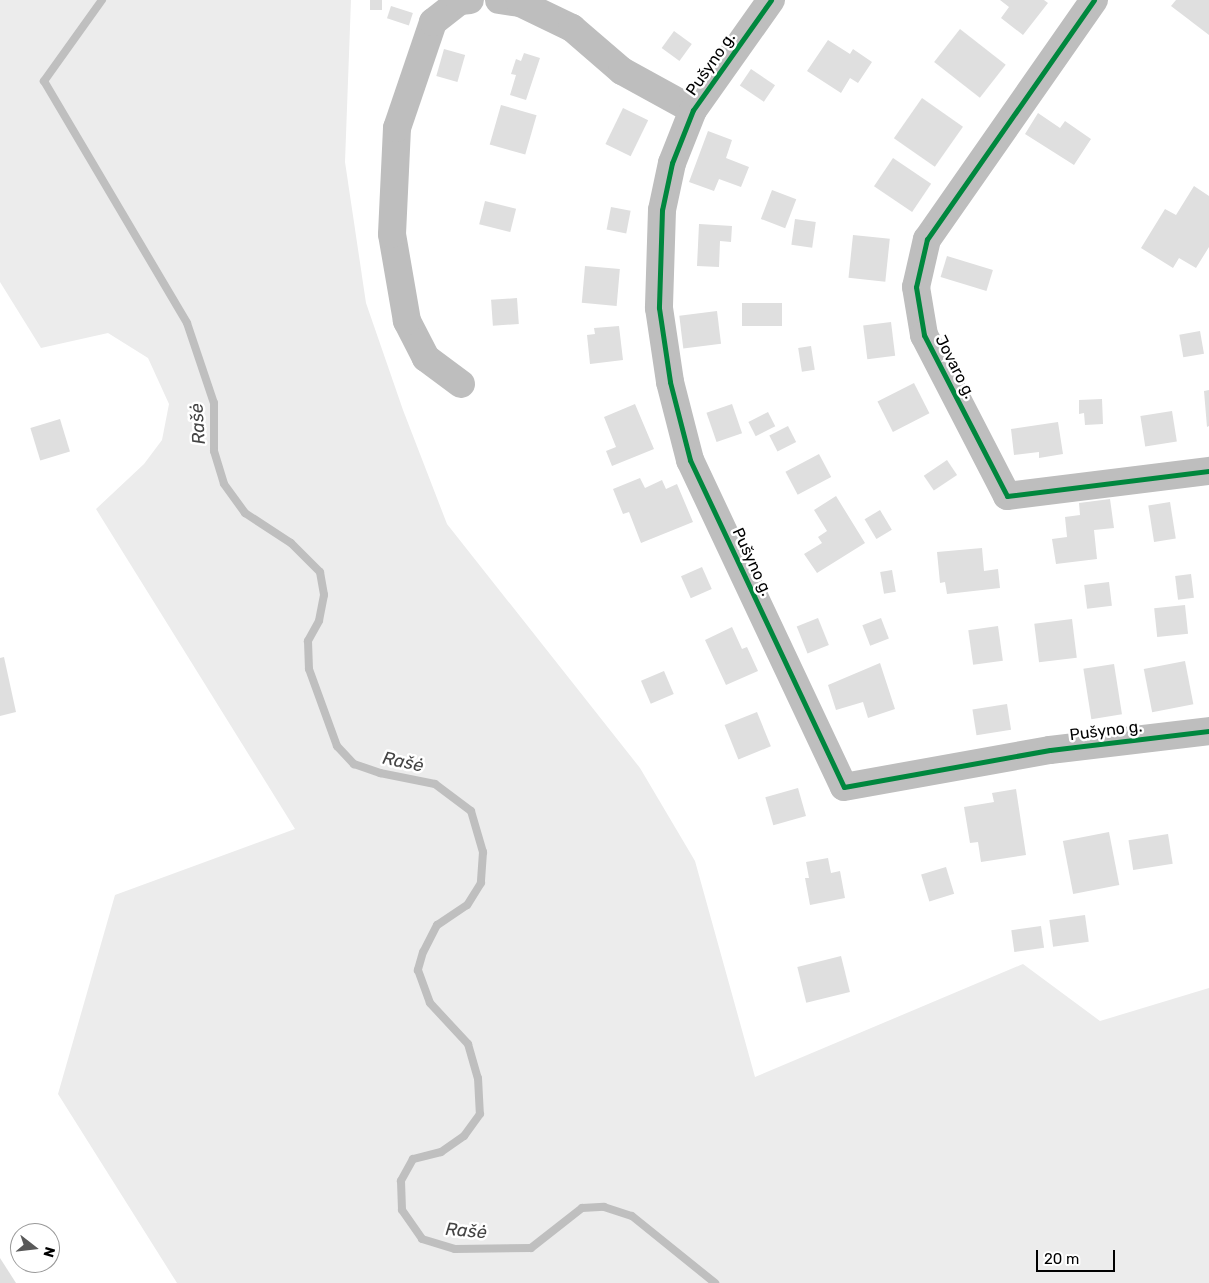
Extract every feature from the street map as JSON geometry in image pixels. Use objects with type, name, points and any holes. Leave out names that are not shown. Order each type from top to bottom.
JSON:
[{"type":"street","points":[[461,384],[426,358],[407,321],[392,234],[397,128],[433,22],[460,1],[470,0]]},
{"type":"street","points":[[499,0],[520,3],[572,28],[622,71],[693,110]]},
{"type":"street","name":"Pušyno g.","points":[[771,0],[693,110],[672,163],[662,210],[659,308],[670,382],[690,460],[844,787],[1050,750],[1209,731]]},
{"type":"street","name":"Jovaro g.","points":[[1094,0],[927,239],[916,287],[924,336],[1007,496],[1209,471]]},
{"type":"shaded area","points":[[0,0],[351,0],[345,162],[366,303],[403,410],[447,524],[640,768],[695,861],[755,1077],[1023,964],[1100,1021],[1209,988],[1209,1283],[177,1283],[58,1094],[115,895],[295,829],[96,509],[144,464],[162,440],[169,404],[148,358],[108,333],[41,348],[0,282]]},
{"type":"building","points":[[370,0],[382,0],[382,10],[370,10]]},
{"type":"building","points":[[1000,0],[1044,0],[1048,3],[1023,35],[1001,18],[1009,7]]},
{"type":"building","points":[[1176,0],[1209,0],[1209,35],[1171,6]]},
{"type":"building","points":[[391,6],[413,13],[409,25],[387,18]]},
{"type":"building","points":[[960,29],[1006,65],[980,98],[934,62]]},
{"type":"building","points":[[674,31],[692,44],[679,61],[662,48]]},
{"type":"building","points":[[828,40],[850,54],[853,49],[872,62],[858,83],[850,78],[841,93],[807,71]]},
{"type":"building","points":[[444,49],[465,55],[457,82],[436,76]]},
{"type":"building","points":[[524,53],[540,58],[526,100],[510,95],[516,75],[511,74],[516,59],[521,61]]},
{"type":"building","points":[[751,69],[775,85],[764,102],[740,86]]},
{"type":"building","points":[[922,98],[963,127],[935,167],[894,138]]},
{"type":"building","points":[[501,105],[537,115],[525,155],[490,144]]},
{"type":"building","points":[[623,108],[648,120],[631,156],[605,144]]},
{"type":"building","points":[[1038,113],[1060,128],[1065,121],[1091,139],[1074,165],[1025,134]]},
{"type":"building","points":[[708,131],[732,140],[726,158],[749,167],[741,187],[719,179],[714,191],[689,182]]},
{"type":"building","points":[[893,158],[931,184],[912,212],[874,186]]},
{"type":"building","points":[[1194,186],[1209,196],[1209,247],[1196,268],[1179,258],[1173,268],[1141,248],[1165,209],[1176,215]]},
{"type":"building","points":[[772,190],[796,199],[785,228],[761,219]]},
{"type":"building","points":[[485,201],[516,209],[510,232],[479,224]]},
{"type":"building","points":[[611,207],[631,211],[626,233],[607,230]]},
{"type":"building","points":[[795,219],[816,222],[812,248],[791,245]]},
{"type":"building","points":[[699,224],[732,226],[731,242],[720,241],[719,267],[697,266]]},
{"type":"building","points":[[853,235],[890,239],[885,282],[849,278]]},
{"type":"building","points":[[947,256],[993,270],[986,291],[941,277]]},
{"type":"building","points":[[585,266],[620,269],[617,306],[582,303]]},
{"type":"building","points":[[517,298],[519,324],[493,326],[491,300]]},
{"type":"building","points":[[742,303],[782,303],[782,326],[742,326]]},
{"type":"building","points":[[717,311],[721,344],[683,348],[679,316]]},
{"type":"building","points":[[891,322],[895,356],[867,359],[863,325]]},
{"type":"building","points":[[619,326],[623,360],[590,364],[587,335],[595,334],[594,328]]},
{"type":"building","points":[[1200,331],[1204,354],[1183,357],[1179,335]]},
{"type":"building","points":[[811,346],[815,370],[802,372],[798,348]]},
{"type":"building","points":[[914,383],[929,413],[893,432],[877,402]]},
{"type":"building","points":[[1209,390],[1209,426],[1207,427],[1204,391]]},
{"type":"building","points":[[1102,399],[1103,424],[1085,425],[1084,413],[1079,414],[1079,400]]},
{"type":"building","points":[[635,404],[654,449],[612,466],[606,451],[616,447],[604,417]]},
{"type":"building","points":[[732,404],[742,433],[717,442],[706,413]]},
{"type":"building","points":[[1172,411],[1177,442],[1145,447],[1140,416]]},
{"type":"building","points":[[768,412],[775,426],[756,436],[748,422]]},
{"type":"building","points":[[60,419],[70,452],[40,461],[30,428]]},
{"type":"building","points":[[1058,422],[1063,454],[1039,458],[1039,452],[1014,455],[1011,429]]},
{"type":"building","points":[[788,426],[796,442],[777,452],[769,436]]},
{"type":"building","points":[[819,454],[831,477],[798,495],[785,472]]},
{"type":"building","points":[[947,460],[957,475],[934,491],[924,476]]},
{"type":"building","points":[[640,478],[645,488],[662,480],[666,489],[677,484],[693,522],[641,543],[629,512],[623,514],[613,489]]},
{"type":"building","points":[[836,496],[865,543],[817,573],[804,554],[822,543],[818,537],[827,531],[814,510]]},
{"type":"building","points":[[1110,499],[1114,528],[1094,530],[1097,559],[1056,564],[1052,539],[1067,537],[1065,517],[1080,515],[1079,503]]},
{"type":"building","points":[[1170,502],[1176,539],[1154,542],[1148,505]]},
{"type":"building","points":[[880,510],[892,530],[876,539],[865,519]]},
{"type":"building","points":[[982,548],[984,571],[998,569],[1000,588],[947,594],[945,582],[940,583],[937,552]]},
{"type":"building","points":[[702,567],[712,589],[691,598],[681,576]]},
{"type":"building","points":[[892,570],[896,592],[884,594],[880,572]]},
{"type":"building","points":[[1191,574],[1194,598],[1178,600],[1175,576]]},
{"type":"building","points":[[1109,582],[1112,606],[1087,609],[1084,585]]},
{"type":"building","points":[[1185,605],[1188,634],[1157,637],[1154,608]]},
{"type":"building","points":[[818,618],[829,645],[808,654],[797,627]]},
{"type":"building","points":[[881,618],[889,639],[870,646],[862,625]]},
{"type":"building","points":[[1072,619],[1077,658],[1039,662],[1034,624]]},
{"type":"building","points":[[998,626],[1003,661],[973,665],[968,630]]},
{"type":"building","points":[[732,627],[742,649],[747,647],[758,671],[726,685],[705,640]]},
{"type":"building","points":[[4,657],[16,712],[0,716],[0,658]]},
{"type":"building","points":[[1185,661],[1193,704],[1152,712],[1144,669]]},
{"type":"building","points":[[880,663],[895,709],[868,718],[863,702],[836,710],[828,685]]},
{"type":"building","points":[[1114,664],[1122,714],[1091,719],[1083,669]]},
{"type":"building","points":[[664,671],[674,694],[651,704],[641,681]]},
{"type":"building","points":[[1007,704],[1011,730],[976,735],[972,709]]},
{"type":"building","points":[[757,712],[771,746],[738,759],[725,725]]},
{"type":"building","points":[[798,788],[806,816],[773,825],[765,797]]},
{"type":"building","points":[[1016,789],[1026,855],[981,862],[978,842],[970,843],[964,807],[994,802],[992,793]]},
{"type":"building","points":[[1109,832],[1119,885],[1073,894],[1063,841]]},
{"type":"building","points":[[1168,834],[1173,864],[1133,870],[1128,840]]},
{"type":"building","points":[[828,858],[831,873],[840,871],[845,898],[810,905],[805,878],[809,878],[806,862]]},
{"type":"building","points":[[946,867],[954,894],[929,901],[921,875]]},
{"type":"building","points":[[1085,915],[1089,942],[1053,947],[1049,920]]},
{"type":"building","points":[[1041,926],[1044,948],[1014,952],[1011,930]]},
{"type":"building","points":[[841,956],[850,992],[806,1003],[797,967]]},
{"type":"building","points":[[0,1258],[16,1283],[0,1283]]},
{"type":"waterway","name":"Rašė","points":[[102,0],[44,81],[187,323],[214,403],[214,451],[224,484],[245,513],[291,543],[320,572],[324,595],[319,621],[308,641],[309,669],[337,746],[354,764],[380,773],[435,784],[471,811],[483,852],[481,883],[467,905],[437,925],[423,952],[418,970],[430,1003],[468,1044],[478,1078],[480,1114],[464,1136],[441,1152],[413,1159],[401,1181],[402,1210],[422,1239],[455,1249],[531,1248],[582,1208],[604,1207],[632,1216],[715,1283]]},
{"type":"cycle path","points":[[771,0],[693,110],[672,163],[662,210],[659,308],[670,382],[690,460],[844,787],[1050,750],[1209,731]]},
{"type":"cycle path","points":[[1094,0],[927,239],[916,287],[924,335],[1007,496],[1209,471]]}]
